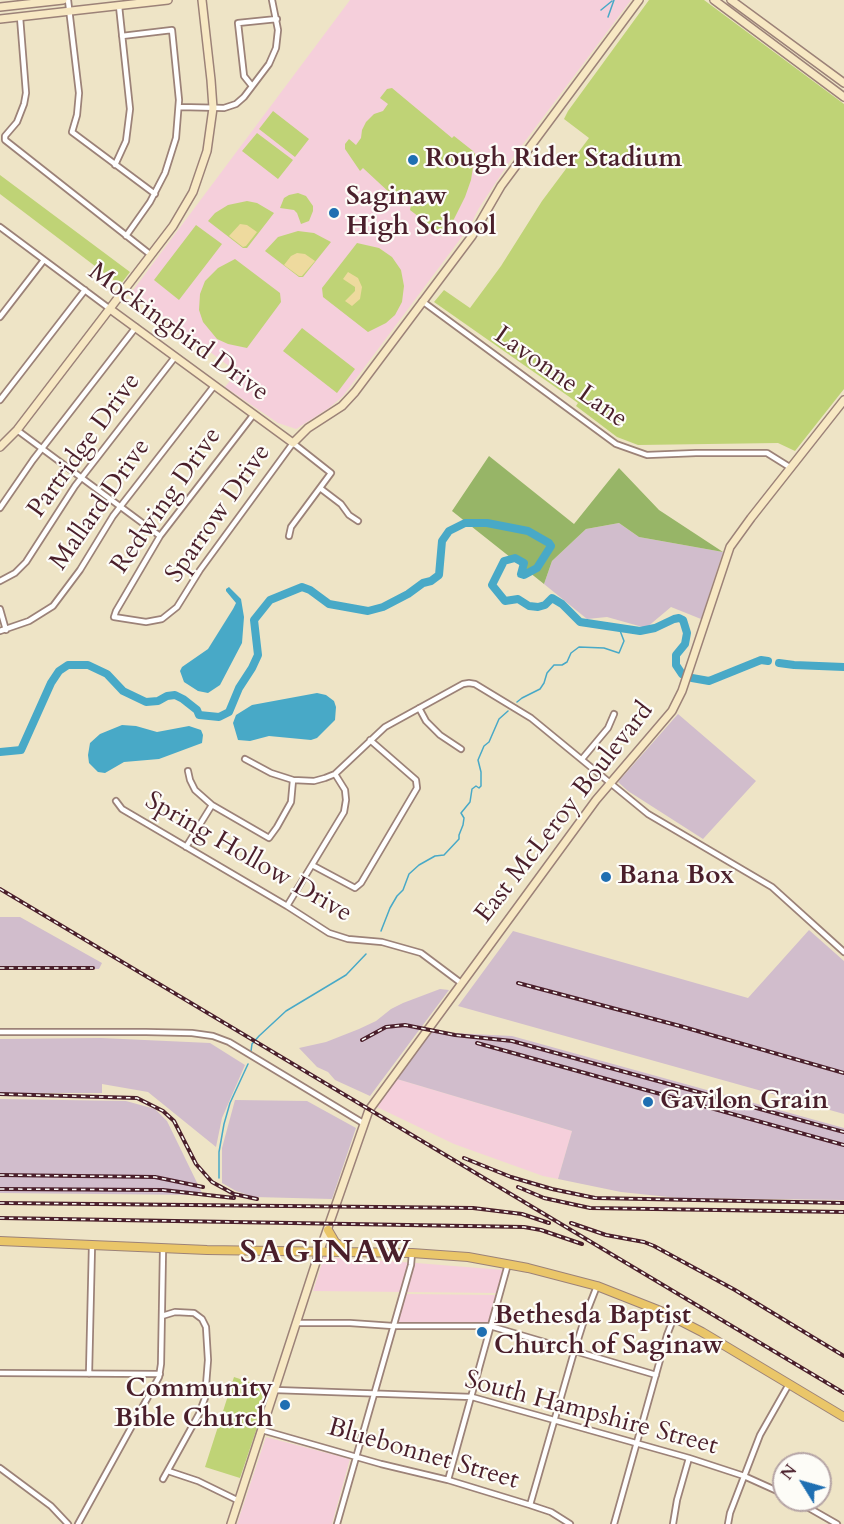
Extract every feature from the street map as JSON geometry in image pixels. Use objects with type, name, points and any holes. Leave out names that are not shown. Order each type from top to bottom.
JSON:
[{"type":"main road","points":[[0,7],[63,0]]},
{"type":"main road","points":[[0,19],[168,0]]},
{"type":"main road","points":[[0,447],[17,430],[178,220],[193,192],[207,151],[213,108],[202,0]]},
{"type":"main road","points":[[293,443],[308,428],[346,402],[476,229],[501,186],[639,0]]},
{"type":"main road","points":[[714,0],[844,97]]},
{"type":"main road","points":[[730,0],[844,83]]},
{"type":"main road","name":"Mockingbird Drive","points":[[110,309],[293,443]]},
{"type":"main road","name":"East McLeroy Boulevard","points":[[231,1524],[363,1123],[374,1103],[610,783],[675,706],[684,686],[730,547],[844,400]]},
{"type":"main road","points":[[328,1230],[335,1242],[350,1252]]},
{"type":"main road","points":[[0,1241],[163,1249],[412,1253],[508,1263],[597,1286],[674,1317],[844,1417]]},
{"type":"street","points":[[68,0],[79,93],[77,115],[72,132],[155,194]]},
{"type":"street","points":[[179,106],[227,107],[236,104],[252,86],[274,53],[278,36],[277,19],[272,0]]},
{"type":"street","points":[[116,165],[126,141],[129,118],[119,6]]},
{"type":"street","points":[[20,17],[26,93],[17,122],[5,136],[5,140],[151,255]]},
{"type":"street","points":[[252,86],[244,76],[238,23],[277,19]]},
{"type":"street","points":[[122,36],[172,30],[179,106],[174,147],[165,173],[155,194],[126,236]]},
{"type":"street","name":"Mockingbird Drive","points":[[1,230],[110,309]]},
{"type":"street","points":[[0,317],[44,260]]},
{"type":"street","points":[[0,400],[85,290]]},
{"type":"street","name":"Lavonne Lane","points":[[422,302],[616,444],[647,455],[767,453],[791,468]]},
{"type":"street","points":[[0,508],[41,449],[136,327]]},
{"type":"street","name":"Partridge Drive","points":[[0,581],[15,573],[26,562],[82,476],[175,357]]},
{"type":"street","name":"Mallard Drive","points":[[3,631],[29,621],[53,606],[81,570],[120,506],[214,386]]},
{"type":"street","name":"Redwing Drive","points":[[177,607],[162,619],[146,622],[114,617],[160,536],[254,414]]},
{"type":"street","points":[[17,430],[160,536]]},
{"type":"street","name":"Mockingbird Drive","points":[[293,443],[331,472],[320,488]]},
{"type":"street","name":"Sparrow Drive","points":[[177,607],[200,570],[293,443]]},
{"type":"street","points":[[289,536],[291,527],[320,488],[358,521]]},
{"type":"street","points":[[0,609],[3,631]]},
{"type":"street","points":[[245,759],[271,773],[293,780],[314,781],[335,774],[385,727],[470,682],[531,718],[648,814],[772,887],[844,952]]},
{"type":"street","points":[[418,708],[426,721],[440,735],[461,749]]},
{"type":"street","points":[[582,759],[608,728],[614,714]]},
{"type":"street","points":[[312,865],[355,888],[361,883],[417,788],[416,780],[370,740]]},
{"type":"street","points":[[188,771],[195,790],[212,805],[268,838],[277,827],[291,801],[293,780]]},
{"type":"street","points":[[286,906],[344,812],[345,790],[335,774]]},
{"type":"street","name":"Spring Hollow Drive","points":[[116,801],[122,809],[329,933],[348,939],[382,942],[421,953],[462,983]]},
{"type":"street","points":[[186,847],[212,805]]},
{"type":"street","points":[[0,1032],[146,1032],[213,1036],[229,1042],[363,1123]]},
{"type":"street","points":[[89,1374],[92,1245]]},
{"type":"street","points":[[78,1524],[160,1374],[163,1249]]},
{"type":"street","points":[[337,1524],[412,1253]]},
{"type":"street","points":[[448,1480],[508,1263]]},
{"type":"street","points":[[531,1505],[574,1352],[597,1286]]},
{"type":"street","points":[[162,1316],[175,1312],[194,1313],[204,1322],[208,1338],[205,1398],[199,1414],[163,1479]]},
{"type":"street","points":[[615,1524],[674,1317]]},
{"type":"street","points":[[297,1323],[490,1326],[656,1375]]},
{"type":"street","points":[[0,1373],[160,1374]]},
{"type":"street","points":[[728,1524],[730,1513],[760,1435],[789,1384]]},
{"type":"street","name":"South Hampshire Street","points":[[275,1390],[472,1397],[689,1458],[744,1476],[772,1489]]},
{"type":"street","name":"Bluebonnet Street","points":[[262,1430],[531,1505],[551,1512],[570,1524]]},
{"type":"street","points":[[673,1524],[689,1458]]},
{"type":"street","points":[[0,1468],[51,1506],[68,1524]]},
{"type":"street","points":[[168,1471],[209,1486],[239,1501]]},
{"type":"street","points":[[816,1512],[837,1524]]},
{"type":"shaded area","name":"Saginaw High School","points":[[350,0],[631,0],[508,164],[470,226],[343,396],[296,429],[278,423],[225,387],[237,372],[131,293]]},
{"type":"shaded area","points":[[619,523],[639,537],[723,552],[701,619],[671,607],[646,628],[607,617],[587,619],[544,584],[552,561],[586,529]]},
{"type":"shaded area","points":[[678,714],[756,781],[703,839],[628,791],[618,782]]},
{"type":"shaded area","points":[[0,917],[20,917],[102,963],[99,969],[0,970]]},
{"type":"shaded area","points":[[809,930],[844,961],[844,1114],[458,1006],[513,931],[748,998]]},
{"type":"shaded area","points":[[440,989],[449,990],[370,1096],[335,1080],[328,1072],[317,1067],[299,1048],[326,1042],[359,1029],[403,1003]]},
{"type":"shaded area","points":[[431,1032],[512,1036],[844,1128],[844,1200],[678,1198],[621,1192],[558,1179],[572,1131],[397,1079]]},
{"type":"shaded area","points":[[101,1038],[210,1043],[245,1065],[222,1118],[216,1147],[148,1092],[102,1084],[102,1093],[0,1093],[0,1039]]},
{"type":"shaded area","points":[[397,1079],[572,1131],[558,1179],[543,1176],[454,1144],[377,1107]]},
{"type":"shaded area","points":[[0,1099],[126,1101],[155,1109],[167,1121],[203,1195],[0,1193]]},
{"type":"shaded area","points":[[235,1100],[307,1101],[356,1128],[332,1199],[254,1197],[222,1183],[222,1148]]},
{"type":"shaded area","points":[[324,1257],[504,1270],[498,1293],[313,1291]]},
{"type":"shaded area","points":[[405,1294],[497,1295],[488,1324],[397,1324]]},
{"type":"shaded area","points":[[266,1437],[350,1459],[332,1524],[237,1524]]},
{"type":"green space","points":[[649,0],[704,0],[844,104],[844,389],[795,451],[778,443],[638,445],[617,437],[576,406],[578,403],[434,302],[444,290],[470,308],[501,266],[542,201],[589,138],[564,119],[568,111]]},
{"type":"green space","name":"Rough Rider Stadium","points":[[392,88],[475,154],[471,180],[465,197],[454,219],[443,232],[440,233],[410,210],[411,205],[393,192],[391,194],[363,168],[360,171],[345,149],[345,144],[349,139],[356,145],[366,122],[374,114],[383,111],[388,104],[380,98],[387,89]]},
{"type":"green space","points":[[273,111],[309,139],[295,157],[259,129]]},
{"type":"green space","points":[[257,133],[293,160],[278,179],[242,151]]},
{"type":"green space","points":[[0,175],[130,272],[120,285],[0,194]]},
{"type":"green space","points":[[298,193],[306,196],[313,206],[309,221],[301,224],[294,210],[280,208],[284,198]]},
{"type":"green space","points":[[247,201],[257,203],[274,213],[247,248],[243,248],[208,221],[215,213],[228,205]]},
{"type":"green space","points":[[196,225],[222,244],[179,300],[154,280]]},
{"type":"green space","points":[[298,231],[314,233],[331,242],[303,277],[299,277],[265,251],[278,237]]},
{"type":"green space","points":[[357,243],[379,248],[392,257],[401,270],[404,286],[402,302],[395,315],[386,323],[368,332],[323,297],[322,288]]},
{"type":"green space","points":[[235,259],[280,293],[281,302],[247,348],[217,339],[203,322],[199,310],[200,294],[205,281],[218,268]]},
{"type":"green space","points":[[302,328],[355,369],[337,393],[283,351]]},
{"type":"green space","points":[[489,456],[574,524],[619,468],[659,510],[723,552],[639,537],[619,523],[586,529],[552,561],[544,584],[452,511]]},
{"type":"green space","points":[[234,1377],[270,1389],[240,1478],[205,1467]]},
{"type":"sand","points":[[240,224],[247,225],[257,232],[243,247],[229,236]]},
{"type":"sand","points":[[297,253],[305,254],[315,261],[302,276],[284,265],[291,256]]},
{"type":"sand","points":[[348,272],[358,278],[362,287],[360,299],[352,306],[345,301],[355,291],[355,287],[343,279]]},
{"type":"water","points":[[229,587],[241,599],[244,617],[242,643],[220,685],[208,693],[198,691],[184,682],[180,671],[182,667],[208,649],[233,609],[236,603],[226,591]]},
{"type":"water","points":[[317,693],[326,695],[334,701],[336,707],[335,720],[317,738],[311,740],[269,736],[250,741],[238,740],[233,723],[236,715],[252,705]]},
{"type":"water","points":[[122,725],[157,732],[189,726],[201,730],[202,743],[159,759],[124,762],[105,773],[98,772],[89,763],[90,743],[100,734]]},
{"type":"waterway","points":[[608,17],[614,0]]},
{"type":"waterway","points":[[601,10],[612,1]]},
{"type":"waterway","points":[[0,752],[21,750],[51,683],[59,671],[68,665],[88,665],[107,674],[123,691],[146,702],[158,701],[175,695],[197,710],[199,715],[219,717],[229,712],[239,688],[258,655],[254,620],[270,600],[302,587],[329,604],[368,611],[383,607],[439,575],[442,541],[449,531],[465,523],[487,523],[528,531],[551,546],[537,568],[524,575],[521,574],[524,563],[515,558],[504,561],[492,585],[505,601],[518,599],[529,606],[538,607],[545,605],[552,598],[562,604],[580,622],[640,631],[655,628],[674,619],[683,620],[687,633],[685,644],[676,655],[676,665],[682,674]]},
{"type":"waterway","points":[[517,702],[540,689],[547,673],[554,665],[567,662],[571,653],[579,647],[604,648],[619,653],[624,641],[619,628]]},
{"type":"waterway","points":[[692,678],[709,681],[761,660],[768,661]]},
{"type":"waterway","points":[[779,663],[844,667]]},
{"type":"waterway","points":[[381,931],[390,908],[403,890],[409,874],[435,856],[444,855],[459,839],[464,818],[461,813],[470,802],[472,789],[481,786],[478,760],[499,719],[508,711]]},
{"type":"waterway","points":[[251,1051],[252,1044],[286,1011],[346,975],[366,954]]},
{"type":"waterway","points":[[219,1178],[219,1152],[224,1124],[230,1103],[248,1064]]},
{"type":"railway","points":[[0,889],[844,1393]]},
{"type":"railway","points":[[0,968],[93,968]]},
{"type":"railway","points":[[518,983],[844,1073]]},
{"type":"railway","points":[[362,1040],[386,1027],[405,1025],[455,1035],[512,1041],[844,1132]]},
{"type":"railway","points":[[477,1043],[844,1145]]},
{"type":"railway","points":[[0,1094],[137,1098],[163,1111],[174,1121],[196,1164],[212,1182],[234,1194],[257,1199]]},
{"type":"railway","points":[[464,1158],[511,1177],[595,1198],[844,1203]]},
{"type":"railway","points":[[0,1175],[155,1177],[203,1187]]},
{"type":"railway","points":[[518,1187],[544,1198],[590,1208],[844,1212]]},
{"type":"railway","points":[[0,1189],[163,1190],[234,1198]]},
{"type":"railway","points":[[0,1203],[473,1208],[522,1214],[549,1223]]},
{"type":"railway","points":[[0,1218],[524,1227],[541,1230],[582,1244]]},
{"type":"railway","points":[[571,1223],[606,1235],[654,1246],[735,1290],[844,1356]]},
{"type":"place","name":"Rough Rider Stadium","points":[[413,160]]},
{"type":"place","name":"Saginaw High School","points":[[334,213]]},
{"type":"place","name":"Bana Box","points":[[606,877]]},
{"type":"place","name":"Gavilon Grain","points":[[648,1102]]},
{"type":"place","name":"Bethesda Baptist Church of Saginaw","points":[[482,1332]]},
{"type":"place","name":"Community Bible Church","points":[[285,1405]]},
{"type":"district","name":"SAGINAW","points":[[326,1255]]}]
